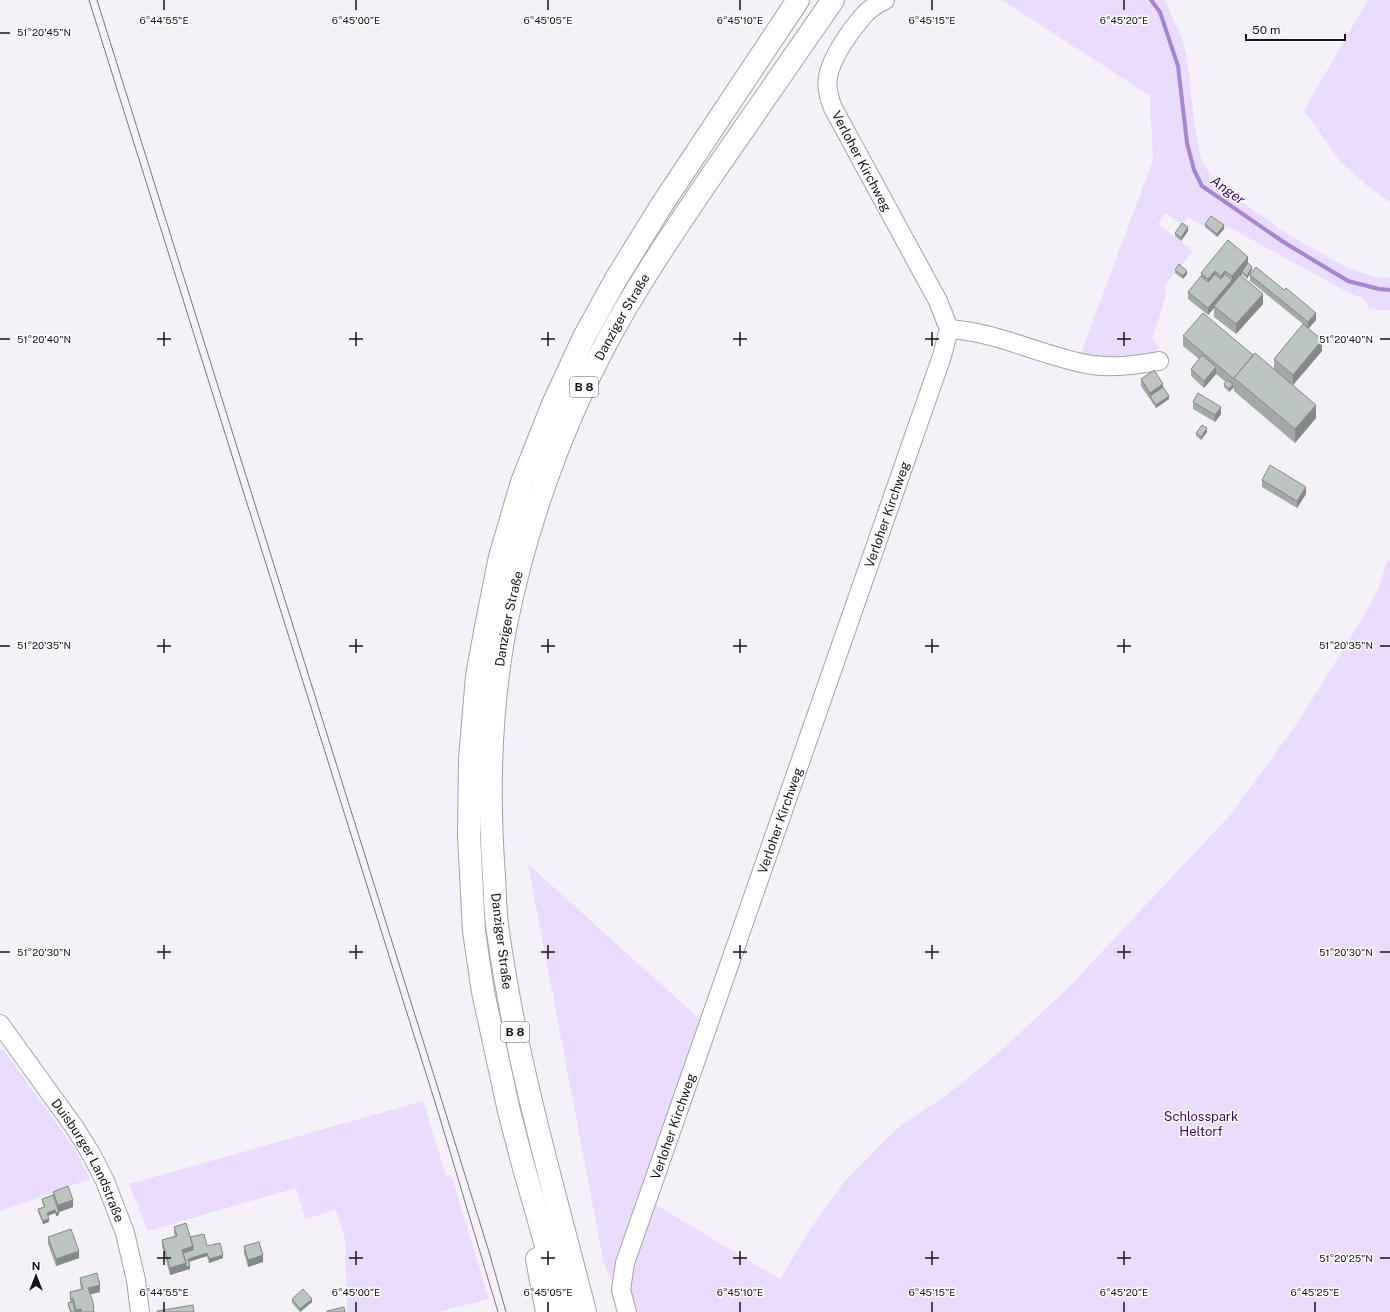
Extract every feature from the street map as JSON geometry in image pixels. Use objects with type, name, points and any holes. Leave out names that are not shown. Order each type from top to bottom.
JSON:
[{"type":"highway","name":"Danziger Straße","points":[[565,1312],[522,1161],[508,1104],[484,992],[474,931],[469,836],[470,759],[477,676],[500,557],[522,482],[553,404],[584,337],[616,279],[661,206],[798,0]]},
{"type":"highway","name":"Danziger Straße","points":[[585,1312],[517,1043],[497,929],[491,834],[491,764],[497,688],[505,630],[522,559],[544,488],[570,417],[603,348],[662,249],[833,0]]},
{"type":"highway","points":[[522,1161],[517,1175],[536,1254],[547,1312]]},
{"type":"highway","points":[[563,1226],[577,1242],[592,1292],[600,1312]]},
{"type":"street","name":"Verloher Kirchweg","points":[[627,1312],[621,1290],[625,1263],[937,371],[949,329],[938,302],[833,108],[828,91],[828,77],[830,69],[852,29],[863,15],[885,0]]},
{"type":"street","points":[[949,329],[985,334],[1056,357],[1091,364],[1119,366],[1159,361]]},
{"type":"street","name":"Duisburger Landstraße","points":[[0,1024],[75,1128],[90,1152],[105,1181],[125,1233],[136,1280],[140,1312]]},
{"type":"green space","points":[[1002,0],[1165,0],[1181,36],[1187,58],[1195,128],[1201,158],[1209,173],[1229,193],[1289,235],[1346,267],[1375,277],[1390,278],[1390,310],[1369,308],[1363,298],[1351,294],[1227,226],[1224,229],[1211,219],[1205,227],[1188,217],[1183,225],[1165,213],[1158,224],[1193,251],[1165,285],[1166,295],[1152,340],[1155,341],[1159,348],[1143,361],[1078,361],[1153,160],[1150,96]]},
{"type":"green space","points":[[1368,0],[1390,0],[1390,202],[1366,185],[1339,160],[1304,110]]},
{"type":"green space","name":"Schlosspark Heltorf","points":[[1387,561],[1390,562],[1390,1312],[630,1312],[624,1289],[648,1200],[780,1279],[813,1225],[845,1181],[904,1123],[944,1097],[996,1055],[1068,988],[1232,813],[1298,722],[1360,622],[1378,590]]},
{"type":"green space","points":[[528,864],[705,1024],[616,1290],[604,1264]]},
{"type":"green space","points":[[3,1049],[74,1148],[90,1179],[0,1211],[0,1051]]},
{"type":"green space","points":[[423,1101],[446,1176],[451,1175],[489,1299],[438,1312],[347,1312],[345,1239],[336,1210],[305,1219],[296,1188],[148,1231],[129,1184]]},
{"type":"building","points":[[1211,216],[1224,225],[1217,234],[1205,224]]},
{"type":"building","points":[[1182,223],[1188,227],[1181,238],[1175,233]]},
{"type":"building","points":[[1228,240],[1248,257],[1232,276],[1225,271],[1221,276],[1215,271],[1208,279],[1201,273]]},
{"type":"building","points":[[1248,263],[1252,267],[1247,276],[1242,271]]},
{"type":"building","points":[[1179,264],[1187,271],[1183,276],[1175,270]]},
{"type":"building","points":[[1256,267],[1284,290],[1286,288],[1316,313],[1308,322],[1250,275]]},
{"type":"building","points":[[1215,274],[1221,279],[1225,274],[1232,280],[1208,308],[1188,292],[1201,276],[1208,282]]},
{"type":"building","points":[[1240,275],[1263,294],[1236,324],[1214,306]]},
{"type":"building","points":[[1203,313],[1253,355],[1234,379],[1183,336]]},
{"type":"building","points":[[1303,324],[1322,340],[1293,375],[1274,359]]},
{"type":"building","points":[[1255,353],[1316,405],[1295,429],[1234,378]]},
{"type":"building","points":[[1202,355],[1216,367],[1204,381],[1191,369]]},
{"type":"building","points":[[1154,370],[1163,384],[1150,393],[1141,379]]},
{"type":"building","points":[[1227,380],[1233,384],[1229,389],[1224,384]]},
{"type":"building","points":[[1163,387],[1169,396],[1156,405],[1150,396]]},
{"type":"building","points":[[1198,393],[1221,407],[1215,415],[1193,402]]},
{"type":"building","points":[[1202,425],[1207,428],[1201,437],[1196,433]]},
{"type":"building","points":[[1270,465],[1306,487],[1297,501],[1262,480]]},
{"type":"building","points":[[68,1186],[73,1200],[58,1205],[53,1192]]},
{"type":"building","points":[[53,1195],[59,1212],[56,1213],[55,1210],[47,1213],[49,1219],[43,1221],[38,1209],[45,1207],[42,1199]]},
{"type":"building","points":[[186,1223],[193,1246],[182,1250],[186,1263],[170,1268],[162,1240],[177,1236],[174,1227]]},
{"type":"building","points":[[71,1229],[79,1251],[56,1259],[48,1237]]},
{"type":"building","points":[[204,1234],[207,1246],[220,1243],[223,1255],[209,1259],[207,1253],[188,1259],[190,1266],[186,1267],[183,1253],[193,1250],[190,1237]]},
{"type":"building","points":[[259,1242],[263,1255],[248,1260],[244,1246]]},
{"type":"building","points":[[97,1273],[100,1285],[88,1288],[93,1302],[94,1312],[82,1312],[81,1309],[76,1310],[73,1298],[71,1299],[70,1292],[83,1289],[80,1278]]},
{"type":"building","points":[[303,1289],[312,1299],[300,1309],[292,1299]]},
{"type":"building","points":[[73,1302],[75,1312],[71,1312],[68,1303]]},
{"type":"building","points":[[193,1305],[194,1312],[157,1312],[157,1311]]},
{"type":"building","points":[[344,1307],[345,1312],[327,1312],[327,1311]]},
{"type":"waterway","name":"Anger","points":[[1151,0],[1160,12],[1178,66],[1187,143],[1194,170],[1202,186],[1285,243],[1348,281],[1379,289],[1390,290]]},
{"type":"tram line","points":[[89,0],[439,1115],[498,1312]]},
{"type":"tram line","points":[[97,0],[490,1255],[506,1312]]}]
